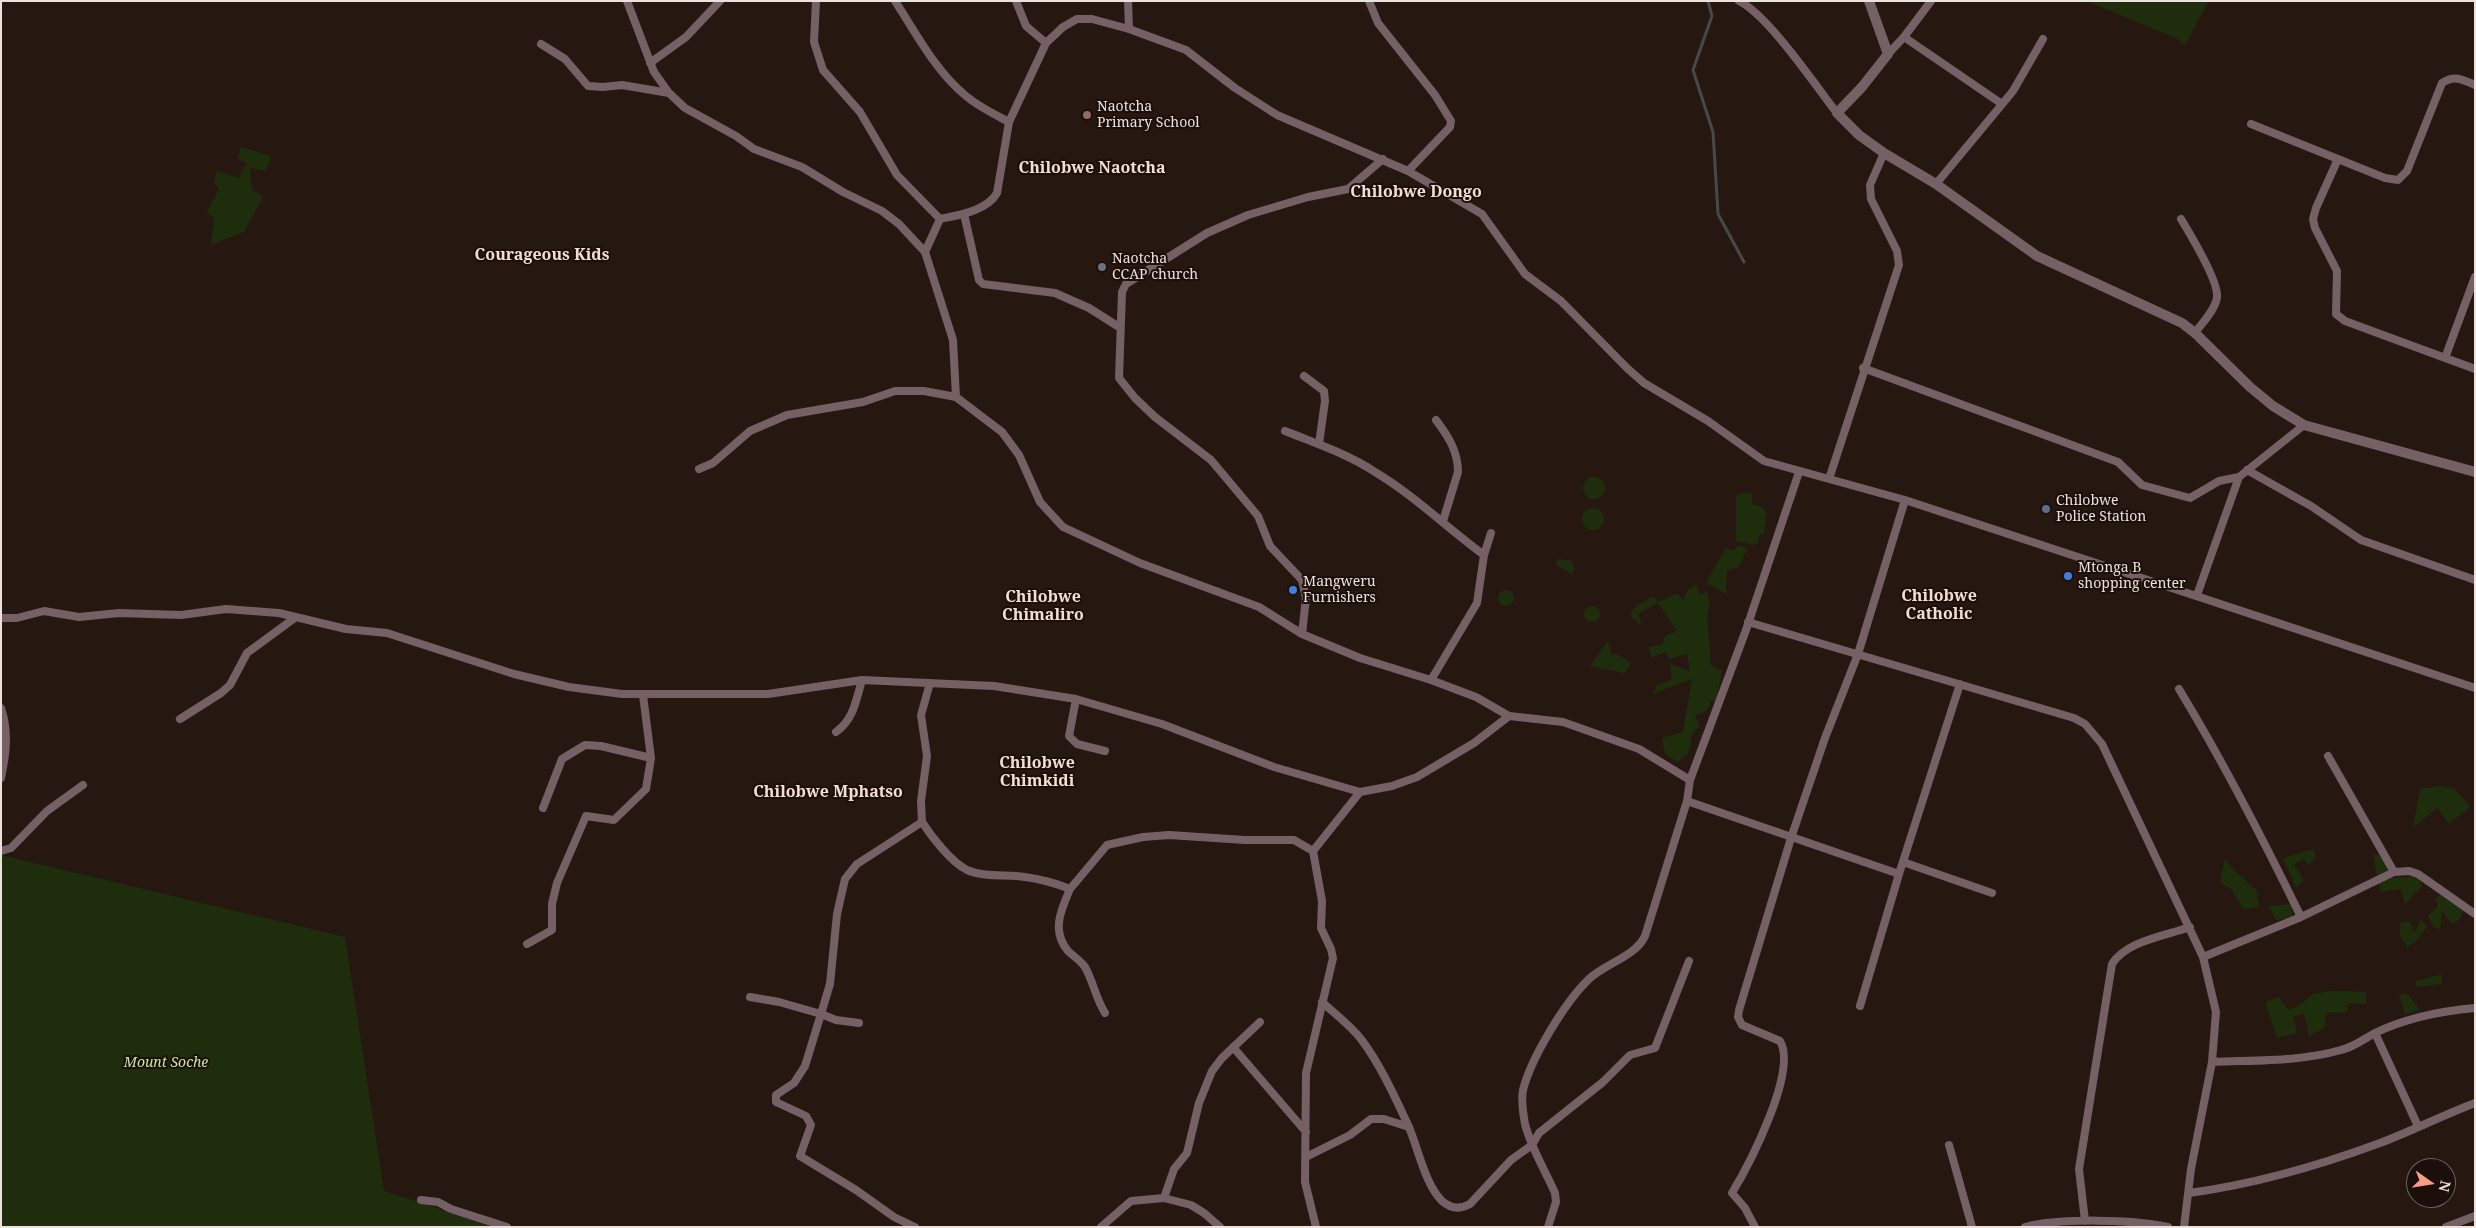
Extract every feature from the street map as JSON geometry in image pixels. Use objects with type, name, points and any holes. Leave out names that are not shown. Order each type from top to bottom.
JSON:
[{"type":"street","points":[[627,1],[650,63],[670,93],[685,108],[736,136],[749,147],[802,167],[843,192],[882,211],[899,224],[925,252],[953,340],[956,397]]},
{"type":"street","points":[[650,63],[686,37],[720,1]]},
{"type":"street","points":[[816,1],[814,42],[823,70],[860,112],[896,175],[940,220]]},
{"type":"street","points":[[895,1],[927,50],[960,91],[987,111],[1009,122]]},
{"type":"street","points":[[1016,1],[1026,26],[1046,43]]},
{"type":"street","points":[[1128,1],[1128,29]]},
{"type":"street","points":[[1368,1],[1378,23],[1434,95],[1451,122],[1450,127],[1408,171]]},
{"type":"street","points":[[1739,1],[1750,8],[1788,50],[1837,113],[1859,135],[1884,154],[1936,184],[2037,256],[2165,314],[2195,333],[2250,387],[2273,406],[2304,425],[2474,469]]},
{"type":"street","points":[[1869,1],[1888,54]]},
{"type":"street","points":[[1837,113],[1904,37],[1931,1]]},
{"type":"street","points":[[940,220],[964,214],[987,204],[998,193],[1009,122],[1046,43],[1063,27],[1077,19],[1092,19],[1128,29],[1186,50],[1235,88],[1277,115],[1408,171],[1486,218],[1524,274],[1561,301],[1644,383],[1708,421],[1764,461],[1905,500],[2475,688]]},
{"type":"street","points":[[1904,37],[2002,104]]},
{"type":"street","points":[[1936,184],[2013,91],[2043,39]]},
{"type":"street","points":[[541,44],[570,64],[588,86],[622,85],[670,93]]},
{"type":"street","points":[[2251,124],[2385,178],[2398,180],[2407,171],[2442,83],[2456,77],[2475,85]]},
{"type":"street","points":[[1829,479],[1863,368],[1899,264],[1898,251],[1879,216],[1870,191],[1884,154]]},
{"type":"street","points":[[1302,634],[1306,598],[1302,580],[1270,546],[1258,516],[1211,460],[1155,417],[1135,398],[1119,378],[1122,292],[1126,284],[1207,233],[1240,219],[1308,197],[1348,189],[1383,159]]},
{"type":"street","points":[[2338,159],[2316,208],[2314,219],[2315,228],[2336,271],[2336,314],[2345,321],[2475,368]]},
{"type":"street","points":[[964,214],[979,280],[983,284],[1055,293],[1089,308],[1120,327]]},
{"type":"street","points":[[2181,219],[2195,242],[2217,291],[2216,303],[2195,333]]},
{"type":"street","points":[[925,252],[940,220]]},
{"type":"street","points":[[2445,358],[2475,277]]},
{"type":"street","points":[[1863,368],[2118,462],[2142,485],[2160,491],[2190,498],[2219,480],[2239,477]]},
{"type":"street","points":[[1304,376],[1324,391],[1325,401],[1319,444]]},
{"type":"street","points":[[699,470],[713,463],[750,431],[786,415],[863,402],[894,390],[924,391],[956,397],[1002,432],[1019,455],[1040,502],[1063,527],[1140,563],[1259,607],[1302,634],[1360,658],[1431,680],[1476,697],[1509,716],[1549,719],[1639,749],[1690,780]]},
{"type":"street","points":[[1436,420],[1451,442],[1458,465],[1458,472],[1443,521]]},
{"type":"street","points":[[2197,595],[2239,477],[2304,425]]},
{"type":"street","points":[[1285,431],[1319,444],[1375,471],[1443,521],[1450,530],[1484,555]]},
{"type":"street","points":[[2247,470],[2311,506],[2361,540],[2475,580]]},
{"type":"street","points":[[1548,1227],[1556,1202],[1555,1193],[1532,1145],[1522,1106],[1523,1089],[1532,1067],[1560,1015],[1584,985],[1643,940],[1687,801],[1690,780],[1748,622],[1799,472]]},
{"type":"street","points":[[1755,1227],[1745,1208],[1732,1194],[1755,1153],[1767,1123],[1784,1057],[1780,1041],[1742,1025],[1738,1017],[1791,838],[1824,738],[1858,654],[1905,500]]},
{"type":"street","points":[[1431,680],[1477,603],[1484,555],[1491,533]]},
{"type":"street","points":[[1,618],[17,618],[44,611],[79,618],[119,613],[181,615],[226,609],[279,613],[346,629],[387,633],[505,672],[569,687],[643,695],[672,692],[768,694],[862,680],[994,686],[1076,699],[1162,724],[1274,767],[1360,792],[1392,786],[1417,777],[1474,743],[1509,716]]},
{"type":"street","points":[[180,718],[221,693],[230,685],[247,654],[296,617]]},
{"type":"street","points":[[1748,622],[2074,718],[2085,724],[2102,744],[2203,957],[2216,1012],[2212,1062],[2191,1169],[2184,1227]]},
{"type":"street","points":[[836,732],[847,724],[854,709],[862,680]]},
{"type":"street","points":[[930,683],[921,714],[927,756],[921,801],[922,822],[932,837],[965,869],[977,873],[1024,877],[1056,883],[1070,889]]},
{"type":"street","points":[[1860,1006],[1899,874],[1960,684]]},
{"type":"street","points":[[2179,689],[2208,736],[2255,824],[2301,917]]},
{"type":"street","points":[[527,944],[552,930],[552,904],[557,883],[586,816],[614,820],[646,790],[651,758],[643,695]]},
{"type":"street","points":[[1076,699],[1069,736],[1077,744],[1105,751]]},
{"type":"street","points":[[1,708],[6,722],[1,778]]},
{"type":"street","points":[[542,808],[562,760],[585,744],[651,758]]},
{"type":"street","points":[[2328,756],[2394,872]]},
{"type":"street","points":[[1,850],[11,848],[47,811],[83,785]]},
{"type":"street","points":[[1316,1227],[1305,1182],[1306,1073],[1332,952],[1321,928],[1322,901],[1313,851],[1360,792]]},
{"type":"street","points":[[1687,801],[1899,874]]},
{"type":"street","points":[[915,1227],[894,1217],[856,1190],[800,1156],[811,1125],[806,1116],[776,1102],[776,1095],[794,1082],[805,1066],[830,984],[836,914],[844,879],[857,864],[922,822]]},
{"type":"street","points":[[1105,1013],[1084,967],[1063,944],[1058,918],[1070,889],[1107,844],[1143,837],[1169,835],[1246,840],[1294,840],[1313,851]]},
{"type":"street","points":[[1903,862],[1992,893]]},
{"type":"street","points":[[2203,957],[2301,917],[2394,872],[2409,871],[2418,874],[2475,914]]},
{"type":"street","points":[[2085,1221],[2079,1169],[2112,964],[2118,955],[2129,948],[2190,927]]},
{"type":"street","points":[[1322,1002],[1360,1038],[1409,1127],[1433,1186],[1442,1201],[1457,1208],[1470,1204],[1511,1160],[1532,1145],[1539,1133],[1603,1082],[1630,1055],[1654,1048],[1689,961]]},
{"type":"street","points":[[750,996],[779,1002],[836,1020],[859,1023]]},
{"type":"street","points":[[2212,1062],[2319,1056],[2344,1049],[2376,1033],[2430,1014],[2475,1008]]},
{"type":"street","points":[[1164,1198],[1174,1169],[1187,1153],[1199,1103],[1212,1071],[1233,1047],[1260,1022]]},
{"type":"street","points":[[2376,1033],[2418,1126]]},
{"type":"street","points":[[1233,1047],[1306,1132]]},
{"type":"street","points":[[2189,1193],[2253,1183],[2304,1169],[2382,1142],[2418,1126],[2474,1106]]},
{"type":"street","points":[[1306,1157],[1350,1135],[1371,1119],[1384,1118],[1409,1127]]},
{"type":"street","points":[[1949,1145],[1972,1227]]},
{"type":"street","points":[[1101,1227],[1131,1201],[1164,1198],[1191,1206],[1204,1213],[1220,1227]]},
{"type":"street","points":[[421,1200],[438,1202],[451,1209],[507,1227]]},
{"type":"street","points":[[2446,1227],[2475,1216]]},
{"type":"street","points":[[2025,1227],[2085,1221],[2139,1223],[2168,1227]]},
{"type":"green space","points":[[2086,1],[2209,1],[2185,45],[2176,38]]},
{"type":"green space","points":[[241,147],[271,156],[266,171],[250,168],[252,190],[263,197],[244,232],[211,245],[214,219],[207,212],[219,189],[214,182],[217,171],[238,178],[247,163],[237,159]]},
{"type":"green space","points":[[1594,477],[1602,480],[1605,488],[1602,496],[1594,499],[1586,496],[1583,488],[1586,480]]},
{"type":"green space","points":[[1745,492],[1752,494],[1752,504],[1762,507],[1766,512],[1764,534],[1758,535],[1759,542],[1755,545],[1736,541],[1736,496]]},
{"type":"green space","points":[[1593,508],[1601,511],[1604,519],[1601,527],[1593,530],[1585,527],[1582,519],[1585,511]]},
{"type":"green space","points":[[1739,545],[1747,549],[1739,567],[1727,570],[1726,594],[1706,582],[1726,548],[1733,551]]},
{"type":"green space","points":[[1558,559],[1572,561],[1575,570],[1571,574],[1555,564]]},
{"type":"green space","points":[[1696,584],[1700,595],[1707,592],[1710,603],[1707,615],[1711,666],[1722,671],[1716,701],[1710,701],[1710,706],[1705,712],[1695,715],[1700,727],[1696,729],[1690,738],[1692,743],[1687,755],[1677,762],[1665,754],[1662,738],[1683,732],[1692,679],[1652,694],[1658,685],[1672,679],[1670,664],[1690,671],[1687,654],[1669,659],[1666,652],[1651,658],[1649,647],[1662,645],[1665,636],[1677,631],[1658,603],[1639,613],[1641,625],[1632,618],[1631,612],[1650,597],[1655,598],[1658,602],[1677,593],[1683,600],[1688,590]]},
{"type":"green space","points":[[1506,590],[1514,598],[1506,606],[1498,598]]},
{"type":"green space","points":[[1592,606],[1600,614],[1592,622],[1584,614]]},
{"type":"green space","points":[[1608,640],[1611,654],[1619,655],[1631,663],[1625,673],[1590,666]]},
{"type":"green space","points":[[2439,786],[2455,789],[2470,807],[2449,824],[2437,808],[2413,828],[2420,789]]},
{"type":"green space","points":[[2313,849],[2316,856],[2309,865],[2304,859],[2294,864],[2304,880],[2296,888],[2283,858]]},
{"type":"green space","points":[[2373,854],[2385,856],[2388,872],[2379,879],[2419,876],[2422,886],[2405,904],[2401,889],[2380,892]]},
{"type":"green space","name":"Mount Soche","points":[[1,855],[345,937],[384,1191],[496,1227],[1,1227]]},
{"type":"green space","points":[[2225,858],[2232,868],[2257,891],[2259,907],[2243,909],[2232,890],[2220,882]]},
{"type":"green space","points":[[2444,891],[2457,896],[2465,908],[2460,919],[2452,924],[2442,911],[2440,929],[2434,928],[2428,916],[2438,906],[2435,899]]},
{"type":"green space","points":[[2292,904],[2292,917],[2276,920],[2268,906]]},
{"type":"green space","points":[[2421,919],[2427,927],[2415,942],[2407,947],[2400,935],[2400,923],[2410,921],[2413,932],[2417,929]]},
{"type":"green space","points":[[2442,974],[2442,984],[2416,987],[2416,981]]},
{"type":"green space","points":[[2331,991],[2366,992],[2366,1004],[2348,1003],[2347,1013],[2327,1012],[2324,1028],[2309,1036],[2304,1014],[2293,1017],[2297,1033],[2277,1038],[2265,1002],[2279,997],[2288,1010],[2298,1006],[2313,994]]},
{"type":"green space","points":[[2406,993],[2420,1009],[2405,1015],[2399,995]]},
{"type":"waterway","points":[[1708,1],[1712,16],[1693,70],[1713,132],[1718,214],[1744,262]]},
{"type":"place","name":"Naotcha Primary School","points":[[1087,115]]},
{"type":"place","name":"Naotcha CCAP church","points":[[1102,267]]},
{"type":"place","name":"Chilobwe Police Station","points":[[2046,509]]},
{"type":"place","name":"Mtonga B shopping center","points":[[2068,576]]},
{"type":"place","name":"Mangweru Furnishers","points":[[1293,590]]},
{"type":"district","name":"Chilobwe Naotcha","points":[[1092,168]]},
{"type":"district","name":"Chilobwe Dongo","points":[[1416,192]]},
{"type":"district","name":"Courageous Kids","points":[[542,255]]},
{"type":"district","name":"Chilobwe Catholic","points":[[1939,605]]},
{"type":"district","name":"Chilobwe Chimaliro","points":[[1043,606]]},
{"type":"district","name":"Chilobwe Chimkidi","points":[[1037,772]]},
{"type":"district","name":"Chilobwe Mphatso","points":[[828,792]]}]
